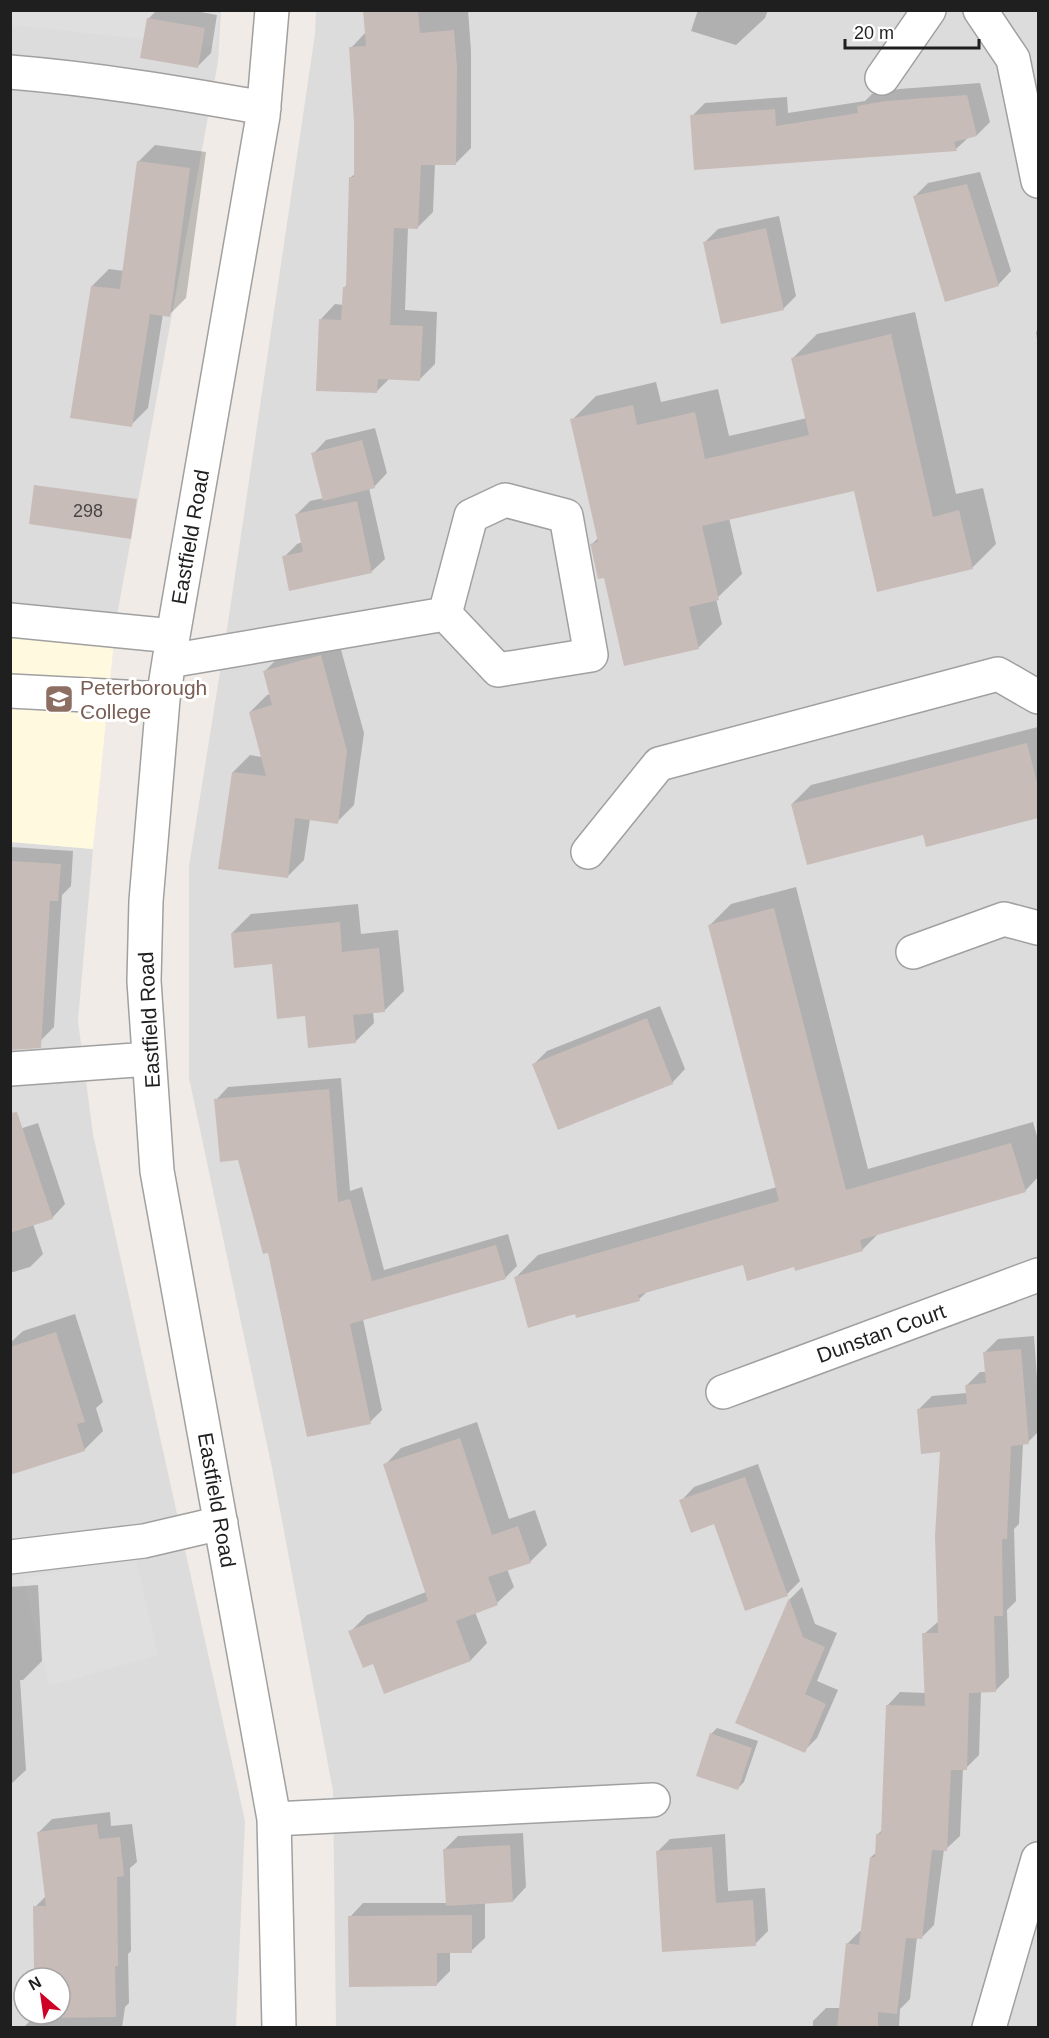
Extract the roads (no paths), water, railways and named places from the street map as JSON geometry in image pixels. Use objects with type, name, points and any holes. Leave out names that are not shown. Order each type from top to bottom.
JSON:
[{"type":"street","name":"Eastfield Road","points":[[272,10],[264,108],[164,699],[146,901],[144,981],[157,1171],[274,1819],[279,2028]]},
{"type":"street","points":[[882,78],[929,10]]},
{"type":"street","points":[[980,10],[1013,59],[1038,181]]},
{"type":"street","points":[[10,72],[141,87],[264,108]]},
{"type":"street","points":[[506,500],[566,516],[591,655],[498,670],[445,614],[471,516],[506,500]]},
{"type":"street","points":[[10,620],[171,649],[445,614]]},
{"type":"street","points":[[588,852],[659,764],[998,674],[1038,697]]},
{"type":"street","points":[[10,691],[164,699]]},
{"type":"street","points":[[913,952],[1004,920],[1038,928]]},
{"type":"street","points":[[10,1069],[149,1059]]},
{"type":"street","name":"Dunstan Court","points":[[723,1392],[1038,1275]]},
{"type":"street","points":[[10,1557],[144,1541],[221,1523]]},
{"type":"street","points":[[274,1819],[653,1800]]},
{"type":"street","points":[[989,2028],[1038,1859]]},
{"type":"place","name":"Peterborough College","points":[[59,699]]}]
